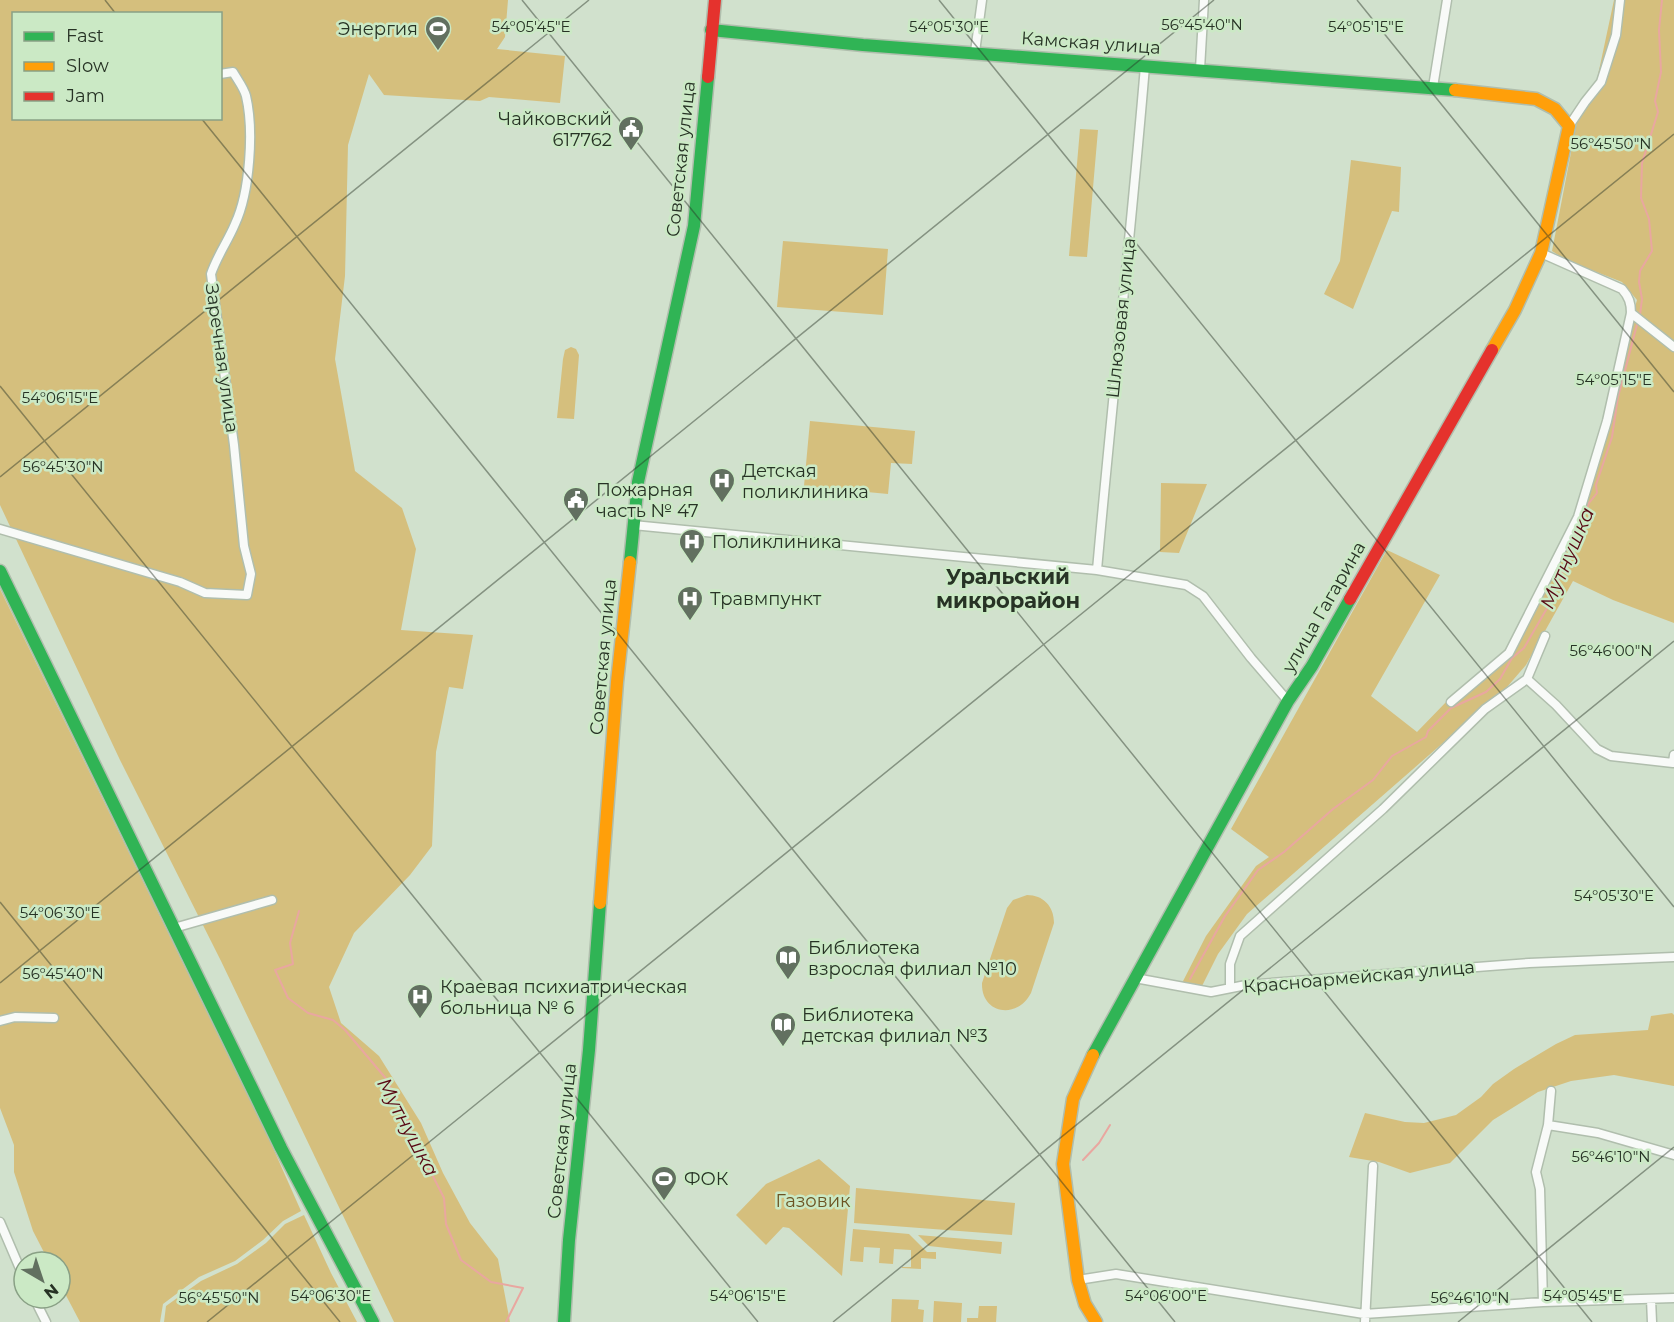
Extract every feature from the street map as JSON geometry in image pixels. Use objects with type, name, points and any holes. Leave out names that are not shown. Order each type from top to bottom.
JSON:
[{"type":"street","name":"Советская улица","points":[[564,1322],[569,1240],[591,1023],[617,682],[633,525],[640,465],[694,226],[715,0]]},
{"type":"street","points":[[975,52],[982,0]]},
{"type":"street","points":[[1200,69],[1204,0]]},
{"type":"street","points":[[1447,0],[1433,87],[1536,99],[1555,109],[1569,126],[1601,82],[1616,35],[1620,0]]},
{"type":"street","name":"Камская улица","points":[[711,30],[863,45],[1433,87]]},
{"type":"street","name":"Шлюзовая улица","points":[[1097,570],[1126,265],[1135,194],[1144,66]]},
{"type":"street","name":"Заречная улица","points":[[0,529],[180,582],[205,593],[247,595],[251,574],[244,546],[234,445],[211,274],[217,257],[236,223],[246,189],[250,144],[246,94],[233,72],[222,74]]},
{"type":"street","name":"улица Гагарина","points":[[1096,1322],[1085,1304],[1078,1280],[1063,1164],[1073,1099],[1088,1063],[1288,701],[1312,666],[1515,310],[1541,253],[1569,126]]},
{"type":"street","points":[[1451,702],[1509,653],[1578,517],[1607,421],[1631,313],[1628,296],[1622,289],[1541,253]]},
{"type":"street","points":[[1631,313],[1674,347]]},
{"type":"street","points":[[633,525],[1097,570],[1186,585],[1203,596],[1288,701]]},
{"type":"street","points":[[0,571],[281,1148],[373,1322]]},
{"type":"street","points":[[1545,636],[1527,679],[1556,705],[1597,749],[1611,756],[1673,763],[1674,755]]},
{"type":"street","name":"Красноармейская улица","points":[[1527,679],[1485,710],[1383,809],[1240,936],[1230,964],[1230,988],[1506,965],[1674,957]]},
{"type":"street","points":[[174,928],[272,900]]},
{"type":"street","points":[[1135,978],[1211,992],[1230,988]]},
{"type":"street","points":[[0,1020],[15,1017],[54,1018]]},
{"type":"street","points":[[1543,1302],[1540,1189],[1536,1172],[1548,1125],[1551,1090]]},
{"type":"street","points":[[1548,1125],[1598,1133],[1674,1155]]},
{"type":"street","points":[[1365,1318],[1373,1166]]},
{"type":"street","points":[[0,1222],[12,1250]]},
{"type":"street","points":[[1078,1280],[1116,1274],[1365,1318],[1543,1302],[1674,1298]]},
{"type":"street","points":[[1651,1299],[1652,1322]]},
{"type":"green space","points":[[0,0],[508,0],[505,37],[497,49],[565,56],[560,103],[489,97],[480,101],[384,95],[369,74],[348,145],[345,276],[335,359],[355,471],[402,508],[416,549],[401,630],[473,635],[463,689],[449,687],[436,752],[432,846],[410,875],[354,933],[329,987],[341,1023],[379,1056],[421,1123],[443,1173],[470,1223],[498,1259],[510,1322],[394,1322],[221,961],[120,760],[0,505]]},
{"type":"green space","points":[[1614,0],[1674,0],[1674,623],[1613,600],[1573,581],[1526,665],[1507,687],[1247,914],[1218,954],[1198,994],[1179,989],[1206,936],[1256,866],[1269,857],[1231,829],[1387,550],[1440,575],[1371,696],[1417,732],[1447,701],[1511,654],[1581,515],[1637,300],[1622,282],[1566,260],[1552,251],[1581,101],[1595,89]]},
{"type":"green space","points":[[1080,129],[1098,130],[1087,257],[1069,256]]},
{"type":"green space","points":[[1351,160],[1401,167],[1399,212],[1392,211],[1353,309],[1324,294],[1340,261]]},
{"type":"green space","points":[[783,241],[888,249],[883,315],[777,307]]},
{"type":"green space","points":[[571,347],[576,349],[579,355],[574,419],[557,418],[563,359],[565,350]]},
{"type":"green space","points":[[810,421],[915,431],[912,464],[891,463],[888,494],[804,486]]},
{"type":"green space","points":[[1161,483],[1207,484],[1179,553],[1160,552]]},
{"type":"green space","points":[[0,589],[269,1139],[301,1211],[283,1221],[235,1261],[199,1277],[163,1304],[160,1322],[80,1322],[72,1307],[72,1250],[43,1250],[33,1231],[14,1172],[14,1145],[0,1108]]},
{"type":"green space","points":[[1027,895],[1043,899],[1052,911],[1054,923],[1031,993],[1025,1002],[1017,1007],[1001,1010],[993,1007],[987,1001],[982,983],[1007,908],[1013,900]]},
{"type":"green space","points":[[1672,1013],[1674,1015],[1674,1086],[1614,1075],[1571,1081],[1538,1092],[1493,1120],[1450,1163],[1410,1173],[1379,1162],[1349,1157],[1365,1113],[1405,1122],[1424,1123],[1456,1115],[1514,1069],[1575,1035],[1648,1030],[1651,1016]]},
{"type":"green space","name":"Газовик","points":[[819,1159],[850,1186],[842,1276],[789,1228],[783,1227],[766,1245],[736,1215],[766,1184]]},
{"type":"green space","points":[[856,1188],[1015,1203],[1012,1235],[854,1223]]},
{"type":"green space","points":[[304,1215],[357,1322],[164,1322],[166,1306],[201,1281],[237,1264],[266,1243],[285,1224]]},
{"type":"green space","points":[[853,1229],[909,1234],[927,1252],[936,1252],[936,1259],[921,1258],[921,1269],[902,1268],[911,1267],[911,1250],[894,1249],[893,1264],[879,1263],[880,1248],[864,1247],[863,1262],[850,1261]]},
{"type":"green space","points":[[918,1235],[1002,1242],[1001,1254],[929,1246]]},
{"type":"green space","points":[[892,1299],[919,1300],[918,1309],[924,1310],[923,1322],[891,1322]]},
{"type":"green space","points":[[934,1301],[962,1303],[961,1322],[933,1322]]},
{"type":"green space","points":[[979,1306],[997,1306],[996,1322],[967,1322],[967,1318],[978,1318]]},
{"type":"waterway","name":"Мутнушка","points":[[1640,315],[1642,299],[1640,271],[1652,251],[1649,219],[1641,198],[1642,163],[1658,112],[1655,101],[1661,72],[1659,30],[1662,0]]},
{"type":"waterway","name":"Мутнушка","points":[[1190,979],[1225,916],[1258,870],[1284,852],[1333,809],[1373,780],[1392,756],[1426,737],[1428,731],[1451,708],[1486,692],[1500,679],[1512,658],[1524,648],[1550,603],[1589,503],[1597,493],[1596,485],[1612,437],[1618,397],[1638,321]]},
{"type":"waterway","name":"Мутнушка","points":[[299,911],[290,943],[293,964],[275,970],[288,998],[308,1013],[333,1020],[345,1030],[388,1081],[444,1198],[446,1224],[461,1260],[491,1282],[523,1288],[506,1322]]},
{"type":"waterway","name":"Мутнушка","points":[[1083,1160],[1099,1143],[1110,1125]]},
{"type":"traffic: fast","points":[[711,30],[863,45],[1455,90]]},
{"type":"traffic: fast","points":[[630,562],[638,482],[694,226],[708,77]]},
{"type":"traffic: fast","points":[[0,571],[281,1148],[373,1322]]},
{"type":"traffic: fast","points":[[1093,1055],[1288,701],[1312,666],[1350,599]]},
{"type":"traffic: fast","points":[[564,1322],[569,1240],[589,1050],[600,903]]},
{"type":"traffic: slow","points":[[1455,90],[1536,99],[1555,109],[1569,126],[1541,253],[1515,310],[1492,350]]},
{"type":"traffic: slow","points":[[600,903],[617,682],[630,562]]},
{"type":"traffic: slow","points":[[1093,1055],[1073,1099],[1063,1164],[1078,1280],[1085,1304],[1096,1322]]},
{"type":"traffic: jam","points":[[708,77],[715,0]]},
{"type":"traffic: jam","points":[[1350,599],[1492,350]]},
{"type":"place","name":"Энергия","points":[[438,52]]},
{"type":"place","name":"Чайковский 617762","points":[[631,152]]},
{"type":"place","name":"Детская поликлиника","points":[[722,504]]},
{"type":"place","name":"Пожарная часть № 47","points":[[576,523]]},
{"type":"place","name":"Поликлиника","points":[[692,565]]},
{"type":"place","name":"Травмпункт","points":[[690,622]]},
{"type":"place","name":"Библиотека взрослая филиал №10","points":[[788,981]]},
{"type":"place","name":"Краевая психиатрическая больница № 6","points":[[420,1020]]},
{"type":"place","name":"Библиотека детская филиал №3","points":[[783,1048]]},
{"type":"place","name":"ФОК","points":[[664,1202]]},
{"type":"district","name":"Уральский микрорайон","points":[[1008,589]]}]
